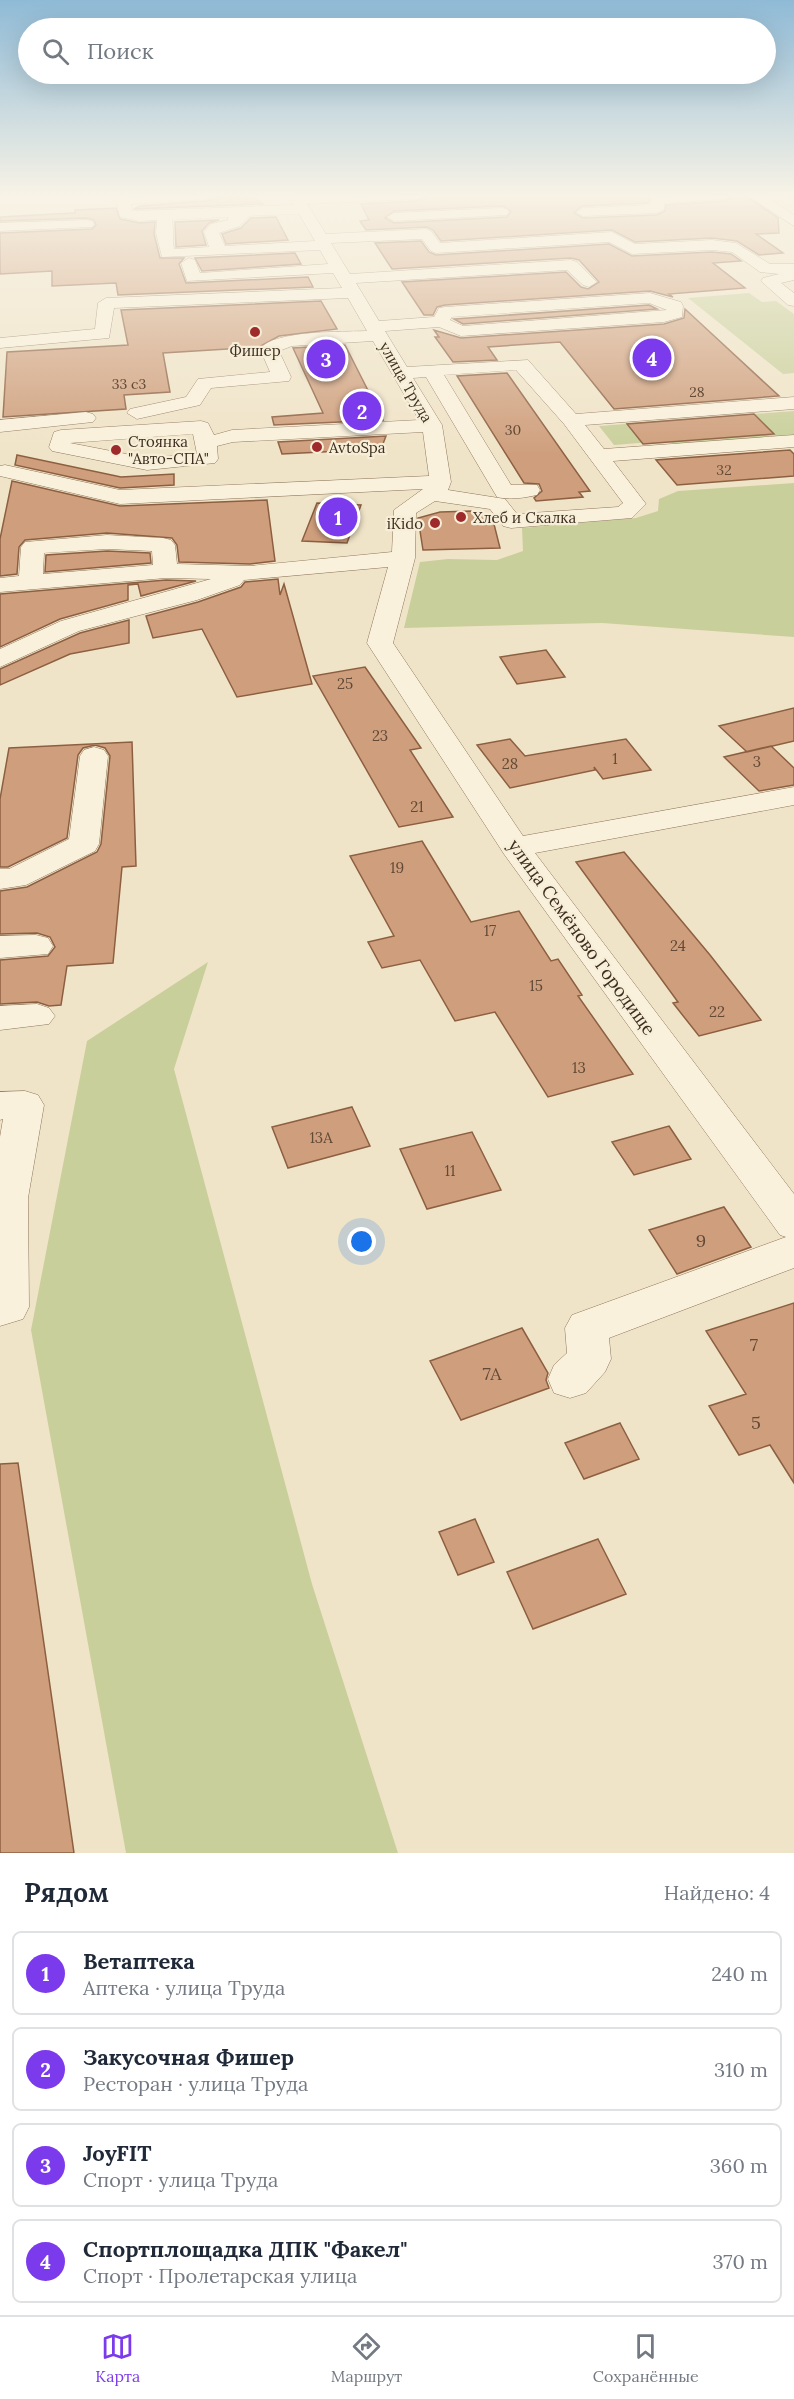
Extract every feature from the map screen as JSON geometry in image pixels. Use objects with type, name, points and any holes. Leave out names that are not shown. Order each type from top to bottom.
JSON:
[{"type":"street","points":[[0,343],[103,334],[106,303],[331,281]]},
{"type":"street","name":"улица Труда","points":[[347,281],[432,425],[437,488]]},
{"type":"street","points":[[770,281],[794,301]]},
{"type":"street","points":[[441,322],[445,312],[691,294]]},
{"type":"street","points":[[0,426],[154,412],[193,401],[205,383],[282,377],[269,349],[290,342],[441,322],[461,331],[664,317],[676,313],[675,306],[650,298]]},
{"type":"street","points":[[401,373],[521,364],[571,420],[635,504],[624,513],[512,531],[497,504],[437,488],[405,510],[404,553]]},
{"type":"street","points":[[431,370],[505,492],[529,490]]},
{"type":"street","points":[[444,392],[465,390]]},
{"type":"street","points":[[571,420],[794,403]]},
{"type":"street","points":[[464,424],[486,422]]},
{"type":"street","points":[[206,443],[232,436],[432,425]]},
{"type":"street","points":[[201,426],[206,443],[208,459],[147,464],[59,447],[61,436],[201,426]]},
{"type":"street","points":[[599,456],[794,441]]},
{"type":"street","points":[[483,456],[506,454]]},
{"type":"street","points":[[2,476],[120,497],[502,488]]},
{"type":"street","points":[[31,581],[33,547],[107,542],[163,545],[166,571]]},
{"type":"street","points":[[311,553],[404,553]]},
{"type":"street","points":[[0,585],[166,571],[250,573],[404,553]]},
{"type":"street","name":"улица Семёново Городище","points":[[404,553],[380,643],[515,847],[794,1224]]},
{"type":"street","points":[[0,644],[188,595],[250,573]]},
{"type":"street","points":[[0,659],[70,626]]},
{"type":"street","points":[[0,879],[15,878],[84,844],[94,756]]},
{"type":"street","points":[[515,847],[794,796]]},
{"type":"street","points":[[0,947],[36,946]]},
{"type":"street","points":[[0,1018],[37,1016]]},
{"type":"street","points":[[0,1106],[25,1105],[4,1198],[8,1307],[0,1308]]},
{"type":"street","points":[[570,1379],[589,1359],[587,1328],[794,1251]]},
{"type":"green space","points":[[749,293],[762,302],[776,301],[794,314],[794,373],[783,374],[688,298]]},
{"type":"green space","points":[[794,411],[794,438],[688,446],[664,441],[614,445],[599,426]]},
{"type":"green space","points":[[794,483],[794,637],[602,623],[404,628],[420,562],[448,559],[497,560],[523,551],[522,528],[636,518],[658,511],[659,499],[678,491]]},
{"type":"green space","points":[[208,962],[174,1069],[312,1584],[398,1853],[126,1853],[31,1330],[87,1041]]},
{"type":"building","points":[[52,281],[310,281],[313,287],[118,295],[116,283],[52,286]]},
{"type":"building","points":[[575,281],[581,287],[588,289],[599,282],[737,281],[745,288],[669,294],[673,297],[650,291],[445,305],[437,307],[433,315],[424,315],[402,282]]},
{"type":"building","points":[[321,301],[337,329],[279,336],[259,347],[163,353],[170,392],[124,395],[126,409],[3,417],[7,352],[128,345],[121,310]]},
{"type":"building","points":[[649,305],[657,309],[463,324],[454,319]]},
{"type":"building","points":[[685,309],[779,396],[614,409],[560,342],[488,347],[497,360],[453,362],[435,337],[439,337],[434,330],[461,338],[664,324],[684,318]]},
{"type":"building","points":[[345,345],[383,420],[274,425],[272,417],[323,413],[293,348]]},
{"type":"building","points":[[507,373],[590,491],[579,492],[583,497],[536,501],[534,498],[542,491],[539,484],[524,483],[457,376]]},
{"type":"building","points":[[754,414],[774,434],[643,444],[627,424]]},
{"type":"building","name":"AvtoSpa","points":[[386,436],[381,449],[282,454],[278,442]]},
{"type":"building","points":[[790,450],[794,454],[794,476],[677,485],[656,460]]},
{"type":"building","points":[[17,455],[121,477],[174,474],[174,485],[120,488],[15,465]]},
{"type":"building","points":[[12,481],[120,506],[267,500],[275,561],[250,564],[179,562],[177,545],[172,538],[107,533],[25,540],[19,547],[17,574],[0,576],[0,539]]},
{"type":"building","points":[[317,503],[361,505],[347,543],[302,541]]},
{"type":"building","points":[[472,511],[492,516],[500,548],[423,550],[418,518],[440,512]]},
{"type":"building","points":[[107,551],[150,553],[151,563],[45,572],[46,555]]},
{"type":"building","points":[[278,579],[280,595],[284,584],[312,684],[237,697],[202,629],[153,638],[146,616],[198,602],[241,587],[245,582]]},
{"type":"building","points":[[166,580],[196,581],[141,596],[138,584],[128,585],[128,600],[60,619],[0,647],[0,594]]},
{"type":"building","points":[[129,620],[129,643],[70,654],[0,685],[0,669],[80,633]]},
{"type":"building","points":[[546,650],[565,677],[517,684],[500,657]]},
{"type":"building","points":[[365,667],[421,748],[410,750],[453,817],[399,827],[313,676]]},
{"type":"building","points":[[794,708],[794,741],[747,752],[719,726]]},
{"type":"building","points":[[510,739],[525,756],[626,739],[651,770],[603,779],[594,767],[595,770],[510,788],[477,745]]},
{"type":"building","points":[[132,742],[136,866],[122,867],[113,963],[67,966],[61,1005],[49,1006],[37,1002],[0,1004],[0,960],[48,956],[55,947],[50,937],[37,933],[0,934],[0,891],[27,887],[97,852],[101,844],[110,756],[105,748],[95,745],[83,748],[78,755],[67,838],[8,867],[0,867],[0,799],[9,748]]},
{"type":"building","points":[[771,746],[794,768],[794,785],[759,791],[724,757]]},
{"type":"building","points":[[422,841],[471,922],[519,911],[551,961],[558,959],[582,995],[578,996],[633,1074],[548,1097],[495,1012],[455,1021],[420,960],[382,968],[368,942],[394,936],[350,856]]},
{"type":"building","points":[[624,852],[761,1020],[699,1036],[673,1003],[678,1002],[576,862]]},
{"type":"building","points":[[352,1107],[370,1146],[288,1168],[272,1127]]},
{"type":"building","points":[[669,1126],[691,1159],[634,1175],[612,1142]]},
{"type":"building","points":[[472,1132],[501,1190],[427,1209],[400,1149]]},
{"type":"building","points":[[724,1207],[751,1247],[677,1274],[649,1230]]},
{"type":"building","points":[[794,1303],[794,1483],[770,1445],[739,1455],[709,1406],[746,1394],[706,1331]]},
{"type":"building","points":[[522,1328],[548,1373],[546,1380],[549,1388],[461,1420],[430,1361]]},
{"type":"building","points":[[620,1423],[639,1459],[584,1479],[565,1443]]},
{"type":"building","points":[[18,1463],[74,1853],[0,1853],[0,1464]]},
{"type":"building","points":[[475,1519],[494,1562],[458,1575],[439,1532]]},
{"type":"building","points":[[598,1539],[626,1594],[533,1629],[507,1572]]},
{"type":"place","name":"Фишер","points":[[255,332]]},
{"type":"place","name":"Спортплощадка ДПК \"Факел\"","points":[[652,358]]},
{"type":"place","name":"JoyFIT","points":[[326,359]]},
{"type":"place","name":"Закусочная Фишер","points":[[362,411]]},
{"type":"place","name":"AvtoSpa","points":[[317,447]]},
{"type":"place","name":"Стоянка \"Авто-СПА\"","points":[[116,450]]},
{"type":"place","name":"Ветаптека","points":[[338,517]]},
{"type":"place","name":"Хлеб и Скалка","points":[[461,517]]},
{"type":"place","name":"iKido","points":[[435,523]]}]
